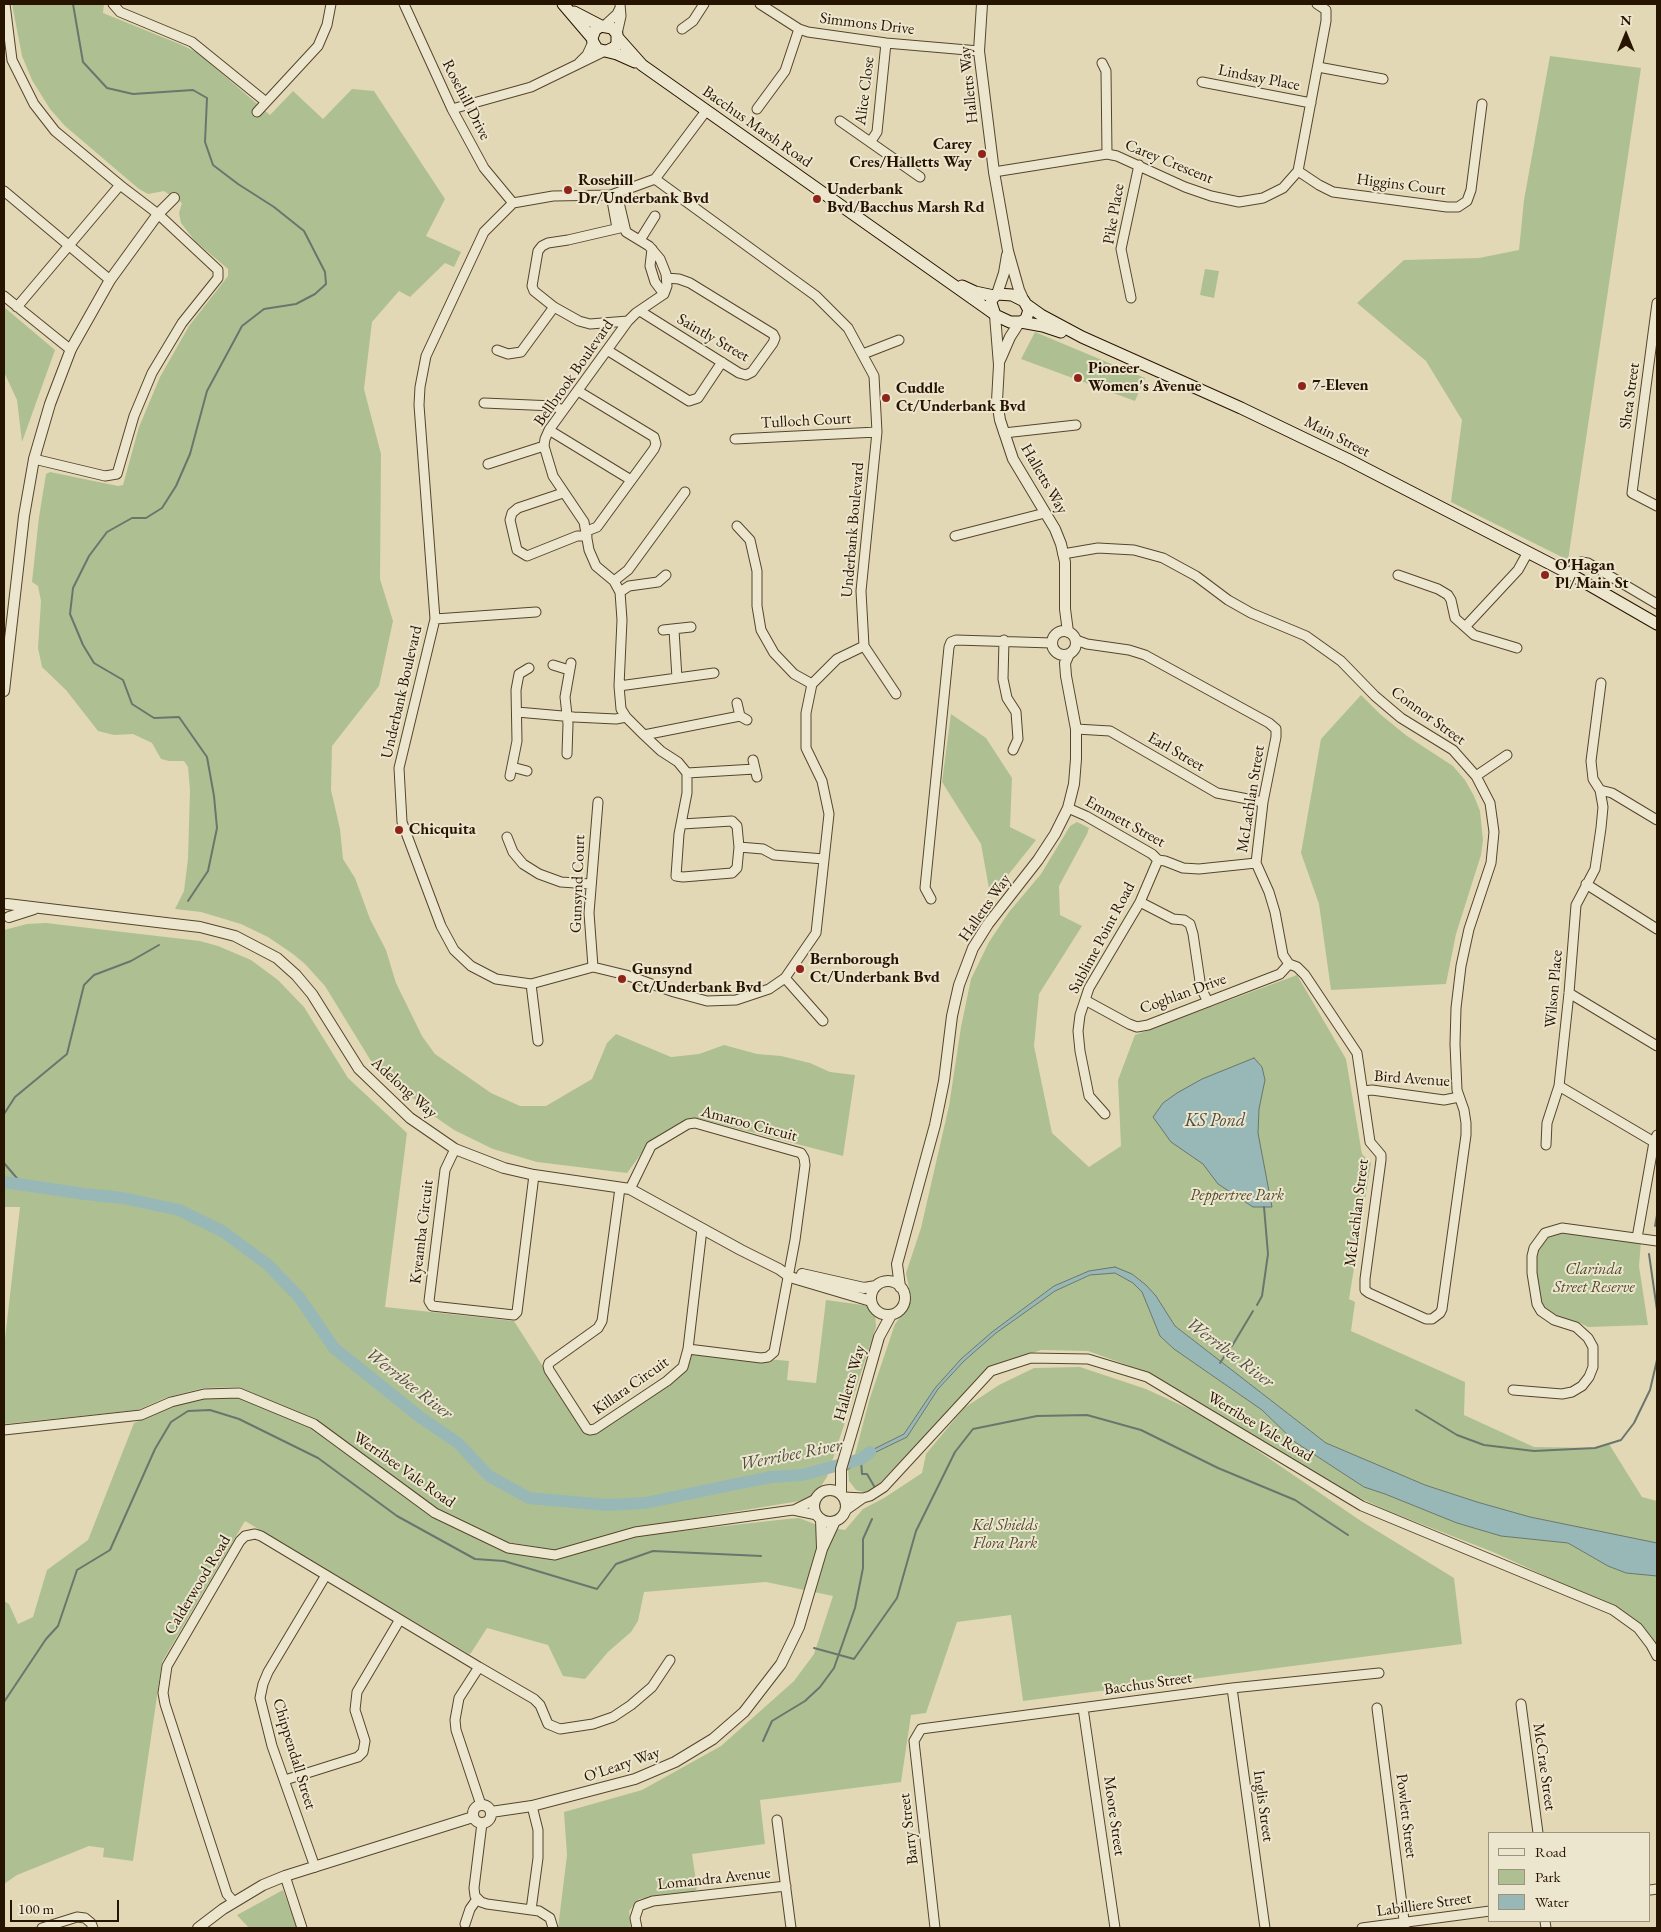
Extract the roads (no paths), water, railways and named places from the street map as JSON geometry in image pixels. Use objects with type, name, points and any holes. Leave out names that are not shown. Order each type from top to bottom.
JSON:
[{"type":"main road","points":[[566,7],[603,26],[612,28],[618,36],[615,46],[606,51],[597,49],[566,7]]},
{"type":"main road","points":[[592,40],[595,30],[603,26]]},
{"type":"main road","name":"Bacchus Marsh Road","points":[[618,36],[642,65]]},
{"type":"main road","name":"Bacchus Marsh Road","points":[[606,51],[642,65],[994,314]]},
{"type":"main road","name":"Bacchus Marsh Road","points":[[928,266],[966,288],[996,295]]},
{"type":"main road","points":[[996,295],[1012,295],[1025,303],[1028,314],[1020,322],[1004,320],[994,314],[991,303],[996,295]]},
{"type":"main road","name":"Main Street","points":[[1025,303],[1041,315],[1082,337],[1228,402],[1303,438],[1528,552],[1657,624]]},
{"type":"main road","name":"Main Street","points":[[1020,322],[1043,326],[1082,337]]},
{"type":"street","points":[[5,4],[12,60],[34,104],[55,131],[158,214],[218,270],[218,278],[182,323],[152,373],[134,416],[117,474],[105,476],[34,459]]},
{"type":"street","points":[[113,4],[120,12],[192,42],[266,102]]},
{"type":"street","points":[[257,112],[318,46],[327,25],[331,4]]},
{"type":"street","name":"Rosehill Drive","points":[[404,4],[452,109],[484,168],[513,203]]},
{"type":"street","points":[[682,29],[693,21],[704,4]]},
{"type":"street","name":"Simmons Drive","points":[[760,4],[799,29],[834,37],[979,51]]},
{"type":"street","name":"Halletts Way","points":[[982,4],[979,51],[994,172],[1008,251],[1019,290],[1025,303]]},
{"type":"street","points":[[1298,171],[1326,21],[1327,14],[1322,5]]},
{"type":"street","points":[[603,26],[617,14],[620,6]]},
{"type":"street","points":[[618,36],[620,6]]},
{"type":"street","points":[[758,109],[785,71],[799,29]]},
{"type":"street","points":[[577,65],[587,55],[592,40]]},
{"type":"street","name":"Alice Close","points":[[871,141],[876,132],[886,43]]},
{"type":"street","points":[[452,109],[530,87],[606,51]]},
{"type":"street","points":[[4,66],[12,60]]},
{"type":"street","points":[[1102,63],[1106,72],[1107,154]]},
{"type":"street","points":[[1318,66],[1383,79]]},
{"type":"street","name":"Lindsay Place","points":[[1202,82],[1311,103]]},
{"type":"street","name":"Higgins Court","points":[[1298,171],[1319,185],[1334,192],[1458,207],[1467,201],[1471,190],[1482,104]]},
{"type":"street","points":[[513,203],[553,196],[614,195],[655,179],[706,110]]},
{"type":"street","name":"Alice Close","points":[[840,121],[920,177]]},
{"type":"street","name":"Carey Crescent","points":[[994,172],[1107,154],[1139,165],[1185,187],[1211,196],[1239,202],[1263,198],[1283,188],[1298,171]]},
{"type":"street","name":"Pike Place","points":[[1132,298],[1121,249],[1139,165]]},
{"type":"street","name":"Underbank Boulevard","points":[[655,179],[816,296],[848,328],[874,376],[877,432],[861,591],[864,646]]},
{"type":"street","points":[[17,307],[120,185]]},
{"type":"street","points":[[4,191],[110,280]]},
{"type":"street","points":[[614,195],[620,228],[652,249],[660,259],[668,286],[664,294],[655,282],[650,266],[652,249]]},
{"type":"street","points":[[4,685],[24,516],[34,459],[50,404],[71,350],[110,280],[158,214],[174,198]]},
{"type":"street","name":"Underbank Boulevard","points":[[513,203],[484,232],[426,356],[420,387],[420,429],[435,619],[399,768],[402,822],[441,926],[454,950],[471,966],[496,979],[531,984],[593,967],[626,975],[674,992],[707,1001],[736,1000],[770,989],[785,978],[816,932],[824,860],[828,814],[822,781],[806,748],[806,713],[812,684]]},
{"type":"street","points":[[640,240],[655,216]]},
{"type":"street","points":[[620,228],[548,243],[542,246],[538,251],[532,286],[534,291],[568,316],[590,324],[628,321]]},
{"type":"street","name":"Halletts Way","points":[[996,295],[1004,274],[1008,251]]},
{"type":"street","name":"Saintly Street","points":[[640,311],[740,373],[746,375],[752,372],[766,354],[775,338],[767,329],[690,283],[679,279],[667,278]]},
{"type":"street","name":"Bellbrook Boulevard","points":[[664,294],[628,321],[578,391],[562,410],[549,430],[544,446],[553,476],[563,493],[581,516],[587,533],[589,550],[596,566],[614,581],[620,592],[622,620],[619,686],[621,709],[626,717],[644,735],[661,751],[678,762],[687,773]]},
{"type":"street","points":[[4,296],[71,350]]},
{"type":"street","name":"Shea Street","points":[[1657,303],[1632,493],[1657,506]]},
{"type":"street","points":[[497,350],[508,354],[521,352],[554,307]]},
{"type":"street","name":"Halletts Way","points":[[994,314],[998,365],[997,401],[1004,433],[1012,459],[1055,529],[1064,554],[1064,632]]},
{"type":"street","name":"Halletts Way","points":[[998,365],[1007,342],[1020,322]]},
{"type":"street","points":[[863,354],[899,340]]},
{"type":"street","points":[[607,350],[689,401],[698,398],[722,362]]},
{"type":"street","points":[[563,493],[518,508],[512,513],[510,520],[517,550],[527,556],[587,533],[597,527],[656,444],[654,437],[578,391]]},
{"type":"street","points":[[484,403],[554,406],[562,410]]},
{"type":"street","points":[[1004,433],[1076,425]]},
{"type":"street","points":[[549,430],[631,480]]},
{"type":"street","name":"Tulloch Court","points":[[736,440],[877,432]]},
{"type":"street","points":[[488,464],[544,446]]},
{"type":"street","points":[[614,581],[628,570],[685,492]]},
{"type":"street","points":[[955,536],[1046,513]]},
{"type":"street","points":[[737,526],[750,540],[757,571],[757,606],[761,630],[774,652],[794,674],[812,684],[837,659],[864,646],[896,694]]},
{"type":"street","name":"Connor Street","points":[[1064,554],[1098,548],[1134,550],[1163,558],[1180,567],[1196,576],[1228,600],[1251,613],[1306,636],[1341,660],[1375,696],[1401,718],[1452,750],[1476,776],[1490,803],[1494,832],[1491,863],[1470,929],[1461,966],[1454,1044]]},
{"type":"street","points":[[1465,627],[1518,570],[1528,552]]},
{"type":"street","points":[[1572,575],[1574,567],[1581,562],[1588,563],[1657,604]]},
{"type":"street","points":[[1398,574],[1438,589],[1448,595],[1455,618],[1474,635],[1517,648]]},
{"type":"street","points":[[620,592],[629,586],[658,582],[666,575]]},
{"type":"street","points":[[435,619],[536,612]]},
{"type":"street","points":[[663,630],[692,627]]},
{"type":"street","points":[[674,630],[677,678]]},
{"type":"street","points":[[1064,632],[1069,652],[1054,650],[1052,643],[1054,635],[1064,632]]},
{"type":"street","points":[[931,899],[925,888],[951,642],[956,640],[1004,640],[1052,643]]},
{"type":"street","points":[[1004,640],[1003,679],[1007,698],[1016,712],[1018,739],[1013,750]]},
{"type":"street","name":"McLachlan Street","points":[[1069,652],[1088,644],[1129,650],[1145,655],[1270,723],[1276,729],[1263,802],[1256,863],[1276,912],[1283,955],[1289,964],[1297,967],[1305,976],[1351,1042],[1357,1054],[1370,1142],[1380,1155],[1381,1160],[1364,1279],[1366,1290],[1426,1319],[1437,1317],[1442,1309],[1466,1134],[1464,1110],[1459,1097],[1454,1044]]},
{"type":"street","name":"Halletts Way","points":[[900,1287],[897,1264],[935,1125],[944,1081],[952,1016],[959,986],[973,948],[1004,903],[1038,860],[1055,834],[1068,808],[1074,784],[1076,759],[1076,729],[1068,691],[1069,652]]},
{"type":"street","points":[[553,665],[570,666],[565,697],[567,754]]},
{"type":"street","points":[[528,771],[511,771],[517,741],[515,671],[530,668]]},
{"type":"street","points":[[619,686],[714,673]]},
{"type":"street","name":"Wilson Place","points":[[1546,1145],[1547,1123],[1559,1086],[1576,905],[1595,869],[1603,807],[1600,790],[1593,779],[1590,761],[1601,683]]},
{"type":"street","points":[[644,735],[744,718],[737,703]]},
{"type":"street","points":[[517,712],[567,716],[626,717]]},
{"type":"street","name":"Earl Street","points":[[1076,729],[1110,731],[1217,793],[1263,802]]},
{"type":"street","points":[[1476,776],[1507,755]]},
{"type":"street","points":[[682,824],[732,821],[737,826],[739,847],[738,868],[732,873],[676,876],[679,834],[687,793],[687,773],[755,768]]},
{"type":"street","points":[[1600,790],[1612,793],[1657,820]]},
{"type":"street","name":"Gunsynd Court","points":[[593,967],[589,913],[598,802]]},
{"type":"street","name":"Emmett Street","points":[[1068,808],[1086,816],[1152,854],[1158,860],[1184,868],[1198,869],[1256,863]]},
{"type":"street","points":[[507,837],[512,852],[523,864],[539,874],[561,882],[590,884]]},
{"type":"street","points":[[739,847],[763,849],[774,854],[824,860]]},
{"type":"street","name":"Sublime Point Road","points":[[1105,1114],[1089,1096],[1080,1051],[1078,1031],[1080,1014],[1089,988],[1140,902],[1158,860]]},
{"type":"street","points":[[1586,884],[1657,929]]},
{"type":"street","points":[[5,902],[10,911],[6,920]]},
{"type":"street","name":"Adelong Way","points":[[5,902],[200,927],[235,936],[277,958],[296,974],[312,994],[359,1069],[410,1118],[454,1149],[504,1168],[534,1175],[625,1188],[786,1272],[864,1288],[881,1284]]},
{"type":"street","points":[[1140,902],[1173,919],[1184,920],[1190,924],[1201,988],[1208,1002]]},
{"type":"street","name":"Adelong Way","points":[[6,920],[40,907]]},
{"type":"street","name":"Coghlan Drive","points":[[1085,1000],[1137,1027],[1148,1025],[1280,974],[1289,964]]},
{"type":"street","points":[[785,978],[823,1021]]},
{"type":"street","points":[[531,984],[538,1041]]},
{"type":"street","points":[[1569,993],[1657,1046]]},
{"type":"street","points":[[1559,1086],[1656,1138],[1637,1238]]},
{"type":"street","name":"Bird Avenue","points":[[1363,1091],[1372,1090],[1444,1100],[1459,1097]]},
{"type":"street","name":"Amaroo Circuit","points":[[625,1188],[651,1146],[688,1124],[695,1123],[802,1153],[805,1164],[795,1240],[786,1272]]},
{"type":"street","name":"Kyeamba Circuit","points":[[454,1149],[445,1170],[429,1301],[432,1306],[514,1315],[517,1312],[534,1175]]},
{"type":"street","name":"Killara Circuit","points":[[625,1188],[602,1321],[598,1328],[549,1363],[549,1370],[587,1429],[595,1429],[667,1381],[683,1367],[688,1349],[702,1229]]},
{"type":"street","points":[[1513,1390],[1562,1394],[1572,1392],[1582,1386],[1589,1377],[1593,1367],[1593,1348],[1588,1338],[1576,1327],[1554,1320],[1541,1311],[1537,1304],[1532,1273],[1532,1256],[1534,1248],[1545,1233],[1562,1228],[1657,1241]]},
{"type":"street","name":"Halletts Way","points":[[881,1284],[897,1264]]},
{"type":"street","points":[[688,1349],[761,1358],[768,1358],[772,1355],[786,1272]]},
{"type":"street","name":"Adelong Way","points":[[786,1272],[790,1277],[874,1306]]},
{"type":"street","points":[[891,1282],[903,1291],[905,1301],[900,1310],[892,1315],[880,1334],[873,1291],[881,1284],[891,1282]]},
{"type":"street","points":[[874,1306],[881,1314],[892,1315]]},
{"type":"street","name":"Halletts Way","points":[[826,1490],[841,1469],[880,1334]]},
{"type":"street","name":"Werribee Vale Road","points":[[846,1510],[884,1487],[991,1372],[1031,1358],[1088,1358],[1147,1377],[1362,1506],[1613,1610],[1638,1628],[1657,1656]]},
{"type":"street","name":"Werribee Vale Road","points":[[4,1430],[141,1415],[171,1402],[204,1394],[240,1393],[314,1424],[435,1513],[508,1548],[556,1555],[634,1532],[793,1510],[816,1499]]},
{"type":"street","name":"Halletts Way","points":[[841,1469],[842,1496]]},
{"type":"street","points":[[826,1490],[831,1490],[842,1496],[846,1510],[842,1517],[835,1522],[825,1522],[819,1517],[814,1504],[818,1495],[826,1490]]},
{"type":"street","name":"Werribee Vale Road","points":[[842,1496],[863,1498]]},
{"type":"street","name":"Werribee Vale Road","points":[[793,1510],[819,1517]]},
{"type":"street","name":"O'Leary Way","points":[[819,1517],[822,1549]]},
{"type":"street","name":"O'Leary Way","points":[[491,1812],[532,1806],[635,1779],[675,1762],[713,1739],[744,1712],[781,1664],[798,1628],[822,1549],[835,1522]]},
{"type":"street","name":"Calderwood Road","points":[[234,1902],[227,1894],[165,1704],[164,1693],[168,1666],[240,1541],[245,1536],[256,1534],[261,1536],[399,1621],[534,1699],[540,1705],[546,1720],[552,1727],[560,1729],[585,1725],[613,1717],[652,1687],[670,1660]]},
{"type":"street","name":"Chippendall Street","points":[[314,1867],[272,1746],[260,1698],[263,1684],[275,1659],[326,1575]]},
{"type":"street","points":[[285,1780],[358,1757],[363,1752],[365,1741],[355,1710],[357,1692],[399,1621]]},
{"type":"street","points":[[479,1667],[459,1698],[454,1720],[481,1805]]},
{"type":"street","name":"Bacchus Street","points":[[921,1729],[1232,1688],[1379,1673]]},
{"type":"street","name":"Inglis Street","points":[[1232,1688],[1265,1928]]},
{"type":"street","name":"McCrae Street","points":[[1521,1704],[1538,1832]]},
{"type":"street","name":"Moore Street","points":[[1083,1708],[1115,1928]]},
{"type":"street","name":"Powlett Street","points":[[1377,1708],[1405,1925]]},
{"type":"street","name":"Barry Street","points":[[921,1729],[914,1741],[936,1928]]},
{"type":"street","points":[[198,1928],[234,1902],[263,1885],[285,1876],[478,1820],[490,1820],[491,1812],[488,1807],[481,1805],[475,1808],[478,1820],[474,1888],[477,1899],[487,1904],[539,1911],[552,1922],[552,1928]]},
{"type":"street","points":[[531,1910],[538,1858],[538,1830],[532,1806]]},
{"type":"street","points":[[777,1820],[791,1928]]},
{"type":"street","points":[[285,1876],[302,1928]]},
{"type":"street","name":"Lomandra Avenue","points":[[636,1928],[635,1918],[639,1906],[653,1901],[786,1886]]},
{"type":"street","points":[[466,1924],[470,1909],[477,1899]]},
{"type":"street","name":"Labilliere Street","points":[[1362,1928],[1405,1925],[1488,1911]]},
{"type":"street","points":[[42,1928],[77,1917],[86,1918],[93,1928]]},
{"type":"water","name":"KS Pond","points":[[1254,1058],[1262,1067],[1265,1080],[1259,1109],[1258,1133],[1272,1207],[1253,1207],[1218,1184],[1203,1164],[1171,1142],[1153,1117],[1163,1103],[1177,1093],[1202,1079]]},
{"type":"water","points":[[1115,1267],[1132,1274],[1146,1285],[1156,1296],[1175,1326],[1326,1443],[1425,1485],[1477,1502],[1530,1517],[1657,1543],[1657,1576],[1626,1573],[1608,1566],[1568,1543],[1501,1536],[1457,1523],[1364,1487],[1295,1442],[1262,1410],[1174,1349],[1160,1336],[1142,1292],[1133,1283],[1115,1273],[1090,1275],[1055,1291],[996,1333],[964,1361],[938,1389],[907,1437],[870,1455],[844,1472],[843,1469],[868,1452],[904,1434],[935,1388],[961,1359],[992,1332],[1054,1286],[1089,1271]]},
{"type":"waterway","points":[[73,4],[83,62],[107,88],[133,94],[193,90],[207,98],[205,142],[213,165],[274,207],[304,231],[325,272],[326,284],[315,294],[296,304],[264,309],[242,326],[207,391],[190,454],[176,486],[162,508],[146,518],[132,518],[107,532],[89,556],[73,588],[70,614],[83,645],[94,663],[123,680],[132,704],[154,718],[179,717],[207,757],[217,828],[208,871],[188,901]]},
{"type":"waterway","points":[[4,1114],[15,1097],[67,1054],[84,985],[94,975],[131,961],[159,945]]},
{"type":"waterway","points":[[4,1163],[21,1183]]},
{"type":"waterway","name":"Werribee River","points":[[4,1182],[123,1198],[179,1210],[222,1231],[267,1264],[299,1297],[334,1348],[420,1417],[458,1443],[489,1476],[529,1498],[608,1505],[645,1503],[771,1477],[802,1475],[861,1459],[870,1452]]},
{"type":"waterway","points":[[1257,1305],[1262,1296],[1268,1254],[1264,1207]]},
{"type":"waterway","points":[[1655,1226],[1657,1215]]},
{"type":"waterway","points":[[1649,1254],[1657,1310]]},
{"type":"waterway","points":[[1232,1346],[1253,1311]]},
{"type":"waterway","points":[[1220,1363],[1228,1351]]},
{"type":"waterway","points":[[1416,1410],[1457,1435],[1484,1445],[1534,1451],[1595,1448],[1621,1440],[1634,1423],[1650,1390],[1657,1360]]},
{"type":"waterway","points":[[4,1702],[46,1639],[58,1626],[77,1570],[110,1550],[155,1449],[171,1422],[188,1411],[210,1410],[239,1419],[318,1458],[397,1516],[475,1559],[504,1561],[597,1589],[616,1564],[653,1551],[761,1556]]},
{"type":"waterway","points":[[814,1648],[854,1659],[897,1598],[916,1531],[955,1452],[973,1429],[1037,1416],[1087,1415],[1141,1430],[1218,1468],[1295,1500],[1348,1535]]},
{"type":"waterway","points":[[861,1460],[862,1474],[867,1474],[874,1486]]},
{"type":"waterway","points":[[763,1741],[772,1721],[805,1701],[820,1687],[834,1668],[855,1608],[863,1568],[863,1539],[872,1519]]},
{"type":"place","name":"Carey Cres/Halletts Way","points":[[982,154]]},
{"type":"place","name":"Rosehill Dr/Underbank Bvd","points":[[568,190]]},
{"type":"place","name":"Underbank Bvd/Bacchus Marsh Rd","points":[[817,199]]},
{"type":"place","name":"Pioneer Women's Avenue","points":[[1078,378]]},
{"type":"place","name":"7-Eleven","points":[[1302,386]]},
{"type":"place","name":"Cuddle Ct/Underbank Bvd","points":[[886,398]]},
{"type":"place","name":"O'Hagan Pl/Main St","points":[[1545,575]]},
{"type":"place","name":"Chicquita","points":[[399,830]]},
{"type":"place","name":"Bernborough Ct/Underbank Bvd","points":[[800,969]]},
{"type":"place","name":"Gunsynd Ct/Underbank Bvd","points":[[622,979]]},
{"type":"park label","name":"Peppertree Park","points":[[1237,1196]]},
{"type":"park label","name":"Clarinda Street Reserve","points":[[1594,1279]]},
{"type":"park label","name":"Kel Shields Flora Park","points":[[1005,1535]]}]
